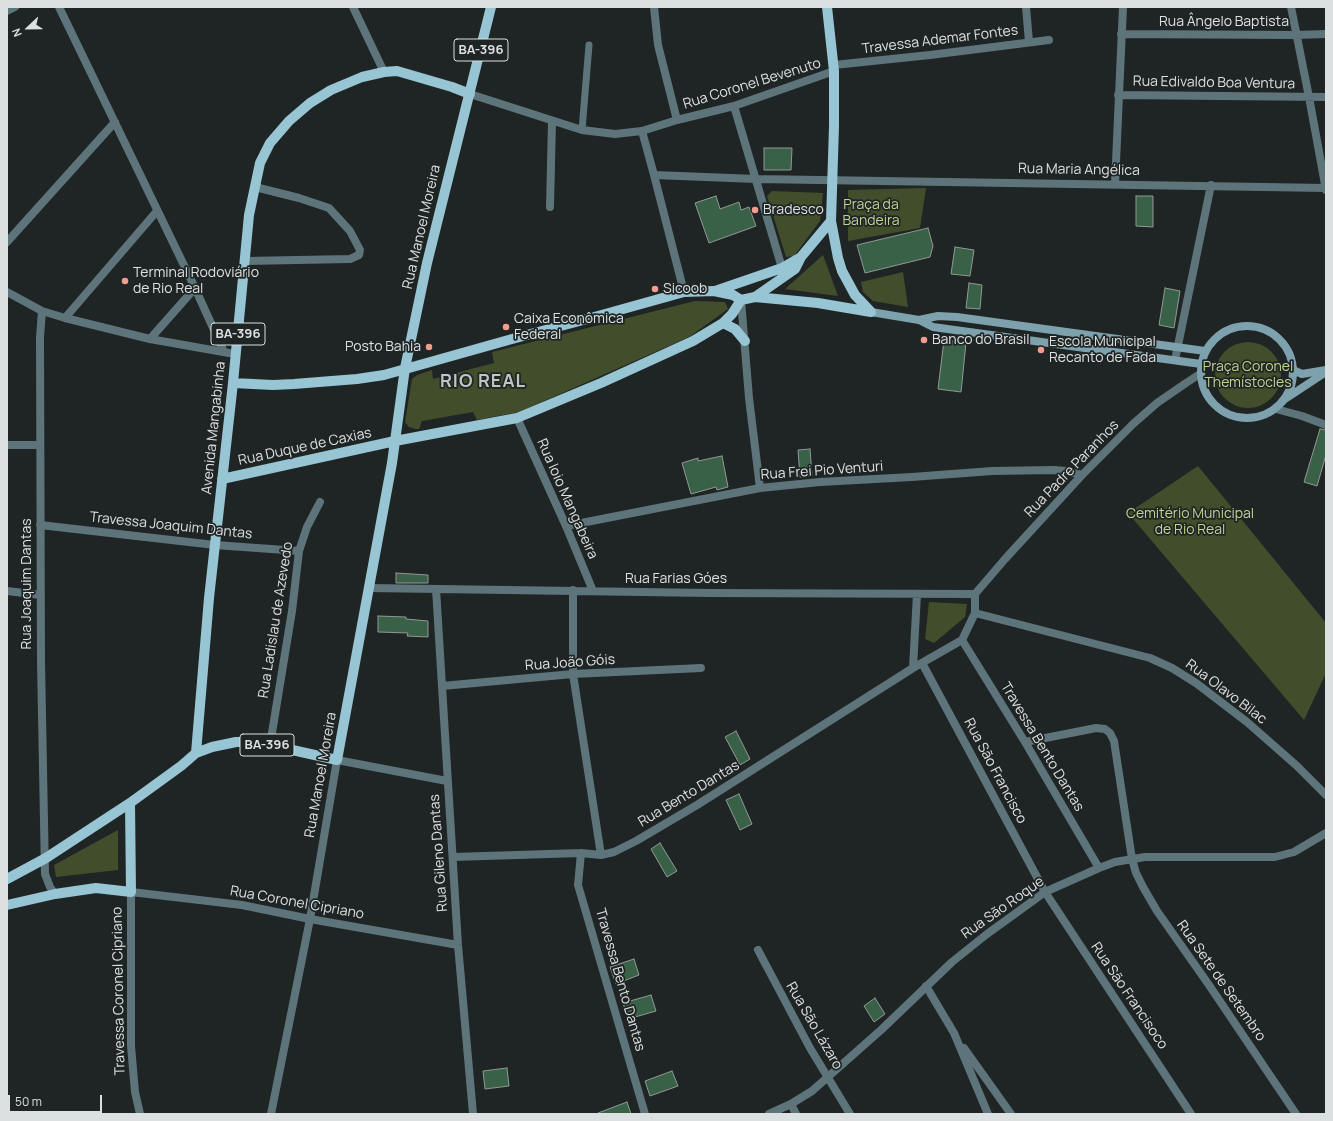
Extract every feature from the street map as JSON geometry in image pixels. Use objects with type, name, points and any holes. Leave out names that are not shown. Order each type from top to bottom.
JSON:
[{"type":"main road","name":"BA-396","points":[[470,94],[491,7]]},
{"type":"main road","points":[[827,7],[834,68],[831,221],[842,271],[855,295],[870,312]]},
{"type":"main road","name":"Avenida Mangabinha","points":[[196,753],[209,598],[233,383],[249,215],[260,163],[270,143],[289,121],[310,103],[331,90],[362,77],[384,72],[397,71],[452,87],[470,94]]},
{"type":"main road","name":"Rua Manoel Moreira","points":[[405,368],[427,263],[470,94]]},
{"type":"main road","points":[[755,297],[795,269],[801,257],[831,221]]},
{"type":"main road","points":[[714,292],[782,268],[801,257]]},
{"type":"main road","points":[[233,383],[272,385],[316,383],[384,375],[684,292],[714,292],[733,295],[741,300],[755,297],[818,303],[870,312]]},
{"type":"main road","name":"Rua Duque de Caxias","points":[[222,480],[395,441],[517,418],[563,400],[693,341],[723,323],[732,314],[741,300]]},
{"type":"main road","points":[[723,323],[736,328],[745,341]]},
{"type":"main road","name":"BA-396","points":[[395,441],[405,368]]},
{"type":"main road","name":"Rua Manoel Moreira","points":[[337,760],[370,588],[395,441]]},
{"type":"main road","name":"BA-396","points":[[7,879],[46,858],[130,803],[181,766],[196,753],[212,747],[236,742],[251,742],[337,760]]},
{"type":"main road","points":[[7,905],[55,894],[96,888],[130,892],[130,803]]},
{"type":"street","points":[[7,11],[15,7]]},
{"type":"street","points":[[59,7],[195,288],[224,352]]},
{"type":"street","points":[[353,7],[384,72]]},
{"type":"street","name":"Rua Coronel Bevenuto","points":[[654,7],[658,45],[677,120]]},
{"type":"street","points":[[1026,7],[1029,42]]},
{"type":"street","points":[[1115,184],[1123,7]]},
{"type":"street","points":[[1290,7],[1326,189]]},
{"type":"street","name":"Rua Ângelo Baptista","points":[[1121,34],[1326,34]]},
{"type":"street","name":"Travessa Ademar Fontes","points":[[834,68],[1049,40]]},
{"type":"street","name":"Rua Coronel Bevenuto","points":[[470,94],[582,130],[615,134],[642,132],[677,120],[734,106],[834,68]]},
{"type":"street","name":"Rua Edivaldo Boa Ventura","points":[[1118,95],[1326,97]]},
{"type":"street","points":[[734,106],[782,268]]},
{"type":"street","points":[[550,207],[552,121]]},
{"type":"street","points":[[7,242],[115,122]]},
{"type":"street","points":[[642,132],[684,292]]},
{"type":"street","points":[[654,175],[756,179],[832,179]]},
{"type":"street","name":"Rua Maria Angélica","points":[[832,179],[1211,185],[1326,189]]},
{"type":"street","points":[[1175,360],[1211,185]]},
{"type":"street","points":[[245,261],[350,259],[359,255],[360,250],[350,232],[329,208],[299,198],[255,187]]},
{"type":"street","points":[[65,318],[157,211]]},
{"type":"street","points":[[150,339],[195,288]]},
{"type":"street","points":[[7,292],[42,311],[65,318],[150,339],[236,354]]},
{"type":"street","points":[[741,300],[749,398],[760,488]]},
{"type":"street","name":"Rua Joaquim Dantas","points":[[42,311],[40,337],[40,525],[41,662],[46,858],[45,874],[47,881],[55,894]]},
{"type":"street","points":[[870,312],[919,320],[933,326],[1201,364]]},
{"type":"street","points":[[919,320],[938,316],[957,317],[1205,351]]},
{"type":"street","points":[[1284,400],[1291,386],[1293,370],[1290,355],[1282,342],[1270,332],[1256,327],[1241,326],[1227,330],[1214,339],[1205,351],[1200,374],[1203,389],[1210,401],[1221,411],[1234,417],[1249,419],[1263,416],[1276,409],[1284,400],[1326,371]]},
{"type":"street","points":[[1293,370],[1302,374],[1326,371]]},
{"type":"street","name":"Rua Padre Paranhos","points":[[975,594],[1082,475],[1133,424],[1157,403],[1200,374]]},
{"type":"street","points":[[1276,409],[1302,416],[1326,425]]},
{"type":"street","name":"Rua Ioio Mangabeira","points":[[517,418],[566,526],[593,591]]},
{"type":"street","points":[[7,444],[40,445]]},
{"type":"street","name":"Rua Frei Pio Venturi","points":[[566,526],[760,488],[820,482],[992,471],[1054,470],[1082,475]]},
{"type":"street","name":"Rua Ladislau de Azevedo","points":[[270,745],[292,611],[299,551],[307,527],[320,502]]},
{"type":"street","name":"Travessa Joaquim Dantas","points":[[40,525],[215,545],[299,551]]},
{"type":"street","name":"Rua Farias Góes","points":[[370,588],[975,594]]},
{"type":"street","name":"Rua Gileno Dantas","points":[[436,589],[458,944],[473,1114]]},
{"type":"street","points":[[574,590],[573,674],[601,855]]},
{"type":"street","points":[[7,591],[41,595]]},
{"type":"street","points":[[913,668],[917,594]]},
{"type":"street","points":[[962,640],[975,613],[975,594]]},
{"type":"street","name":"Rua Olavo Bilac","points":[[975,613],[1150,658],[1172,668],[1196,683],[1247,722],[1297,766],[1326,795]]},
{"type":"street","name":"Rua Bento Dantas","points":[[453,858],[581,853],[601,855],[614,852],[636,841],[697,805],[913,668],[962,640]]},
{"type":"street","name":"Travessa Bento Dantas","points":[[962,640],[1025,742],[1099,868]]},
{"type":"street","name":"Rua São Francisco","points":[[922,663],[1045,892]]},
{"type":"street","name":"Rua João Góis","points":[[442,686],[573,674],[701,668]]},
{"type":"street","name":"Rua Sete de Setembro","points":[[1025,742],[1096,728],[1104,729],[1110,733],[1114,741],[1132,859],[1142,887],[1296,1114]]},
{"type":"street","points":[[337,760],[447,781]]},
{"type":"street","name":"Rua Manoel Moreira","points":[[271,1114],[310,918],[337,760]]},
{"type":"street","name":"Rua São Roque","points":[[769,1114],[812,1092],[881,1030],[952,962],[987,934],[1045,892],[1099,868],[1132,859],[1176,857],[1275,857],[1294,852],[1326,833]]},
{"type":"street","name":"Travessa Bento Dantas","points":[[581,853],[578,885],[645,1114]]},
{"type":"street","name":"Rua Coronel Cipriano","points":[[130,892],[242,905],[458,944]]},
{"type":"street","name":"Travessa Coronel Cipriano","points":[[130,892],[131,1046],[135,1092],[140,1114]]},
{"type":"street","name":"Rua São Francisoco","points":[[1045,892],[1191,1114]]},
{"type":"street","name":"Rua São Lázaro","points":[[758,950],[810,1048],[850,1114]]},
{"type":"street","points":[[926,986],[954,1033],[1012,1114]]},
{"type":"street","points":[[954,1033],[988,1114]]},
{"type":"street","points":[[791,1104],[796,1114]]},
{"type":"lane","points":[[582,130],[589,45]]},
{"type":"green space","name":"Praça da Bandeira","points":[[926,188],[920,228],[848,241],[848,190]]},
{"type":"green space","name":"Praça da Bandeira","points":[[772,191],[823,193],[820,221],[794,256],[786,257],[767,196]]},
{"type":"green space","name":"Praça da Bandeira","points":[[823,255],[838,296],[785,289]]},
{"type":"green space","points":[[903,272],[908,307],[873,301],[863,292],[861,282]]},
{"type":"green space","points":[[695,301],[725,302],[728,309],[689,337],[519,412],[477,420],[473,412],[422,421],[419,429],[409,427],[405,422],[412,379],[417,375],[432,370],[433,379],[494,363],[492,352]]},
{"type":"green space","name":"Praça Coronel Themístocles","points":[[1248,342],[1261,345],[1271,352],[1278,362],[1281,375],[1278,388],[1271,398],[1261,405],[1248,408],[1235,405],[1225,398],[1218,388],[1215,375],[1218,362],[1225,352],[1235,345]]},
{"type":"green space","name":"Cemitério Municipal de Rio Real","points":[[1198,466],[1326,623],[1326,673],[1304,720],[1128,513]]},
{"type":"green space","points":[[929,602],[967,604],[965,617],[934,643],[925,639]]},
{"type":"green space","points":[[118,830],[118,870],[56,877],[54,865]]},
{"type":"building","points":[[764,148],[792,148],[791,170],[764,170]]},
{"type":"building","points":[[716,196],[720,209],[739,202],[741,210],[749,207],[756,226],[709,243],[695,203]]},
{"type":"building","points":[[1136,196],[1153,196],[1153,227],[1136,226]]},
{"type":"building","points":[[928,228],[933,246],[930,257],[865,273],[857,245]]},
{"type":"building","points":[[955,247],[974,250],[970,276],[951,274]]},
{"type":"building","points":[[969,283],[982,285],[980,309],[966,308]]},
{"type":"building","points":[[1165,288],[1180,291],[1174,328],[1159,325]]},
{"type":"building","points":[[944,340],[966,343],[961,392],[938,389]]},
{"type":"building","points":[[1320,429],[1326,430],[1326,455],[1317,486],[1304,482]]},
{"type":"building","points":[[810,449],[812,476],[800,477],[798,450]]},
{"type":"building","points":[[722,456],[728,487],[717,490],[716,487],[691,494],[682,463],[698,458],[698,461]]},
{"type":"building","points":[[396,573],[428,575],[428,583],[396,583]]},
{"type":"building","points":[[378,616],[406,617],[406,619],[428,621],[428,637],[407,636],[408,633],[378,632]]},
{"type":"building","points":[[736,731],[750,759],[740,765],[725,737]]},
{"type":"building","points":[[739,794],[752,824],[740,830],[726,800]]},
{"type":"building","points":[[660,843],[677,871],[667,877],[651,849]]},
{"type":"building","points":[[634,959],[639,975],[616,984],[610,967]]},
{"type":"building","points":[[651,995],[656,1011],[628,1019],[623,1003]]},
{"type":"building","points":[[875,998],[885,1014],[874,1022],[864,1006]]},
{"type":"building","points":[[507,1068],[509,1086],[485,1089],[483,1071]]},
{"type":"building","points":[[672,1071],[678,1086],[650,1096],[645,1081]]},
{"type":"building","points":[[627,1102],[631,1114],[598,1113]]},
{"type":"place","name":"Bradesco","points":[[755,210]]},
{"type":"place","name":"Terminal Rodoviário de Rio Real","points":[[125,281]]},
{"type":"place","name":"Sicoob","points":[[655,289]]},
{"type":"place","name":"Caixa Econômica Federal","points":[[506,327]]},
{"type":"place","name":"Banco do Brasil","points":[[924,340]]},
{"type":"place","name":"Posto Bahia","points":[[429,347]]},
{"type":"place","name":"Escola Municipal Recanto de Fada","points":[[1041,350]]},
{"type":"district","name":"RIO REAL","points":[[483,382]]}]
